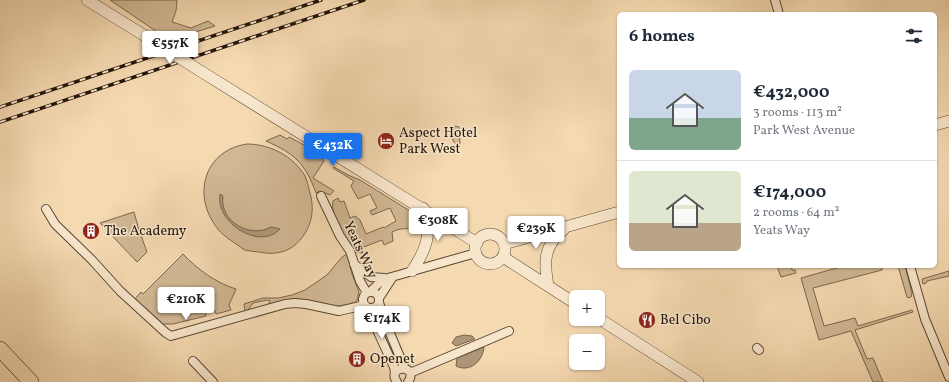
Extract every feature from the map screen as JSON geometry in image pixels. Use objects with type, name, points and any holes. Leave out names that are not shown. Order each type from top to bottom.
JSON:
[{"type":"highway","points":[[0,349],[31,382]]},
{"type":"street","points":[[87,0],[423,208],[476,248],[481,261],[486,263],[495,263],[503,257],[505,249],[504,244],[498,236],[488,234],[479,239],[476,248]]},
{"type":"street","points":[[775,0],[778,12]]},
{"type":"street","points":[[937,125],[949,122]]},
{"type":"street","name":"Yeats Way","points":[[321,196],[340,236],[350,251],[360,282],[369,292]]},
{"type":"street","points":[[412,271],[424,250],[427,238],[427,220],[423,208]]},
{"type":"street","points":[[46,209],[55,224],[92,260],[120,291],[166,333],[172,336],[285,304],[295,303],[339,311],[365,306],[374,308],[390,278]]},
{"type":"street","points":[[504,244],[617,213]]},
{"type":"street","points":[[548,286],[545,265],[548,251],[551,243],[566,227]]},
{"type":"street","points":[[394,379],[394,368],[365,306],[363,298],[379,283],[390,278],[476,248]]},
{"type":"street","points":[[503,257],[569,300]]},
{"type":"street","points":[[354,264],[373,278],[390,278]]},
{"type":"street","points":[[911,268],[925,319],[949,377]]},
{"type":"street","points":[[369,292],[375,292],[379,300],[382,314],[408,377]]},
{"type":"street","points":[[605,322],[698,382]]},
{"type":"street","points":[[408,377],[509,331]]},
{"type":"street","points":[[193,361],[213,382]]},
{"type":"street","points":[[394,379],[398,370],[408,377]]},
{"type":"shaded area","points":[[110,0],[177,0],[176,11],[172,22],[191,28],[208,21],[215,26],[169,40]]},
{"type":"shaded area","points":[[455,126],[459,127],[460,144],[456,144],[453,141],[452,129]]},
{"type":"shaded area","points":[[280,135],[287,139],[289,137],[306,146],[324,161],[313,178],[334,191],[330,195],[320,191],[316,193],[308,174],[298,161],[284,150],[266,141]]},
{"type":"shaded area","points":[[247,144],[264,146],[280,152],[300,169],[307,181],[312,204],[310,223],[300,240],[291,248],[283,252],[269,253],[245,250],[221,232],[215,225],[208,212],[204,186],[207,174],[221,155],[233,148]]},
{"type":"shaded area","points":[[334,167],[360,180],[423,219],[426,229],[396,230],[392,232],[393,241],[384,245],[382,240],[361,248],[363,253],[355,252],[336,221],[333,201],[338,198],[340,202],[344,201],[350,218],[355,216],[360,220],[366,234],[383,227],[384,228],[396,221],[390,208],[372,215],[370,211],[377,208],[370,194],[358,199],[351,186],[354,181],[333,168]]},
{"type":"shaded area","points":[[220,194],[223,196],[223,205],[226,213],[231,220],[238,225],[254,231],[271,227],[280,229],[271,235],[261,237],[241,231],[224,215],[220,205]]},
{"type":"shaded area","points":[[134,212],[147,252],[137,262],[100,223]]},
{"type":"shaded area","points":[[183,254],[207,275],[236,289],[229,305],[231,310],[216,314],[212,304],[204,306],[206,316],[173,324],[163,324],[135,299],[141,292],[143,294]]},
{"type":"shaded area","points":[[347,254],[352,274],[359,292],[357,301],[339,306],[314,307],[268,305],[270,301],[267,300],[253,303],[248,310],[245,311],[244,304],[263,298],[278,298],[292,295],[305,290],[327,275],[342,257]]},
{"type":"shaded area","points":[[778,268],[792,268],[792,270],[795,270],[796,273],[781,277]]},
{"type":"shaded area","points":[[837,268],[882,268],[882,270],[813,288],[824,326],[855,318],[858,326],[912,310],[913,312],[855,330],[867,359],[873,358],[883,382],[873,382],[851,331],[819,340],[801,278]]},
{"type":"shaded area","points":[[899,268],[906,268],[912,293],[911,297],[907,297]]},
{"type":"shaded area","points":[[949,271],[949,276],[927,281],[923,284],[922,279]]},
{"type":"shaded area","points":[[464,335],[472,336],[475,339],[456,346],[452,343],[456,337]]},
{"type":"shaded area","points":[[484,347],[481,357],[471,367],[461,368],[456,366],[457,358]]},
{"type":"railway","points":[[0,107],[321,0]]},
{"type":"railway","points":[[0,122],[364,0]]},
{"type":"place","name":"Aspect Hotel Park West","points":[[386,141]]},
{"type":"place","name":"The Academy","points":[[91,231]]},
{"type":"place","name":"Bel Cibo","points":[[647,320]]},
{"type":"place","name":"Openet","points":[[357,359]]}]
